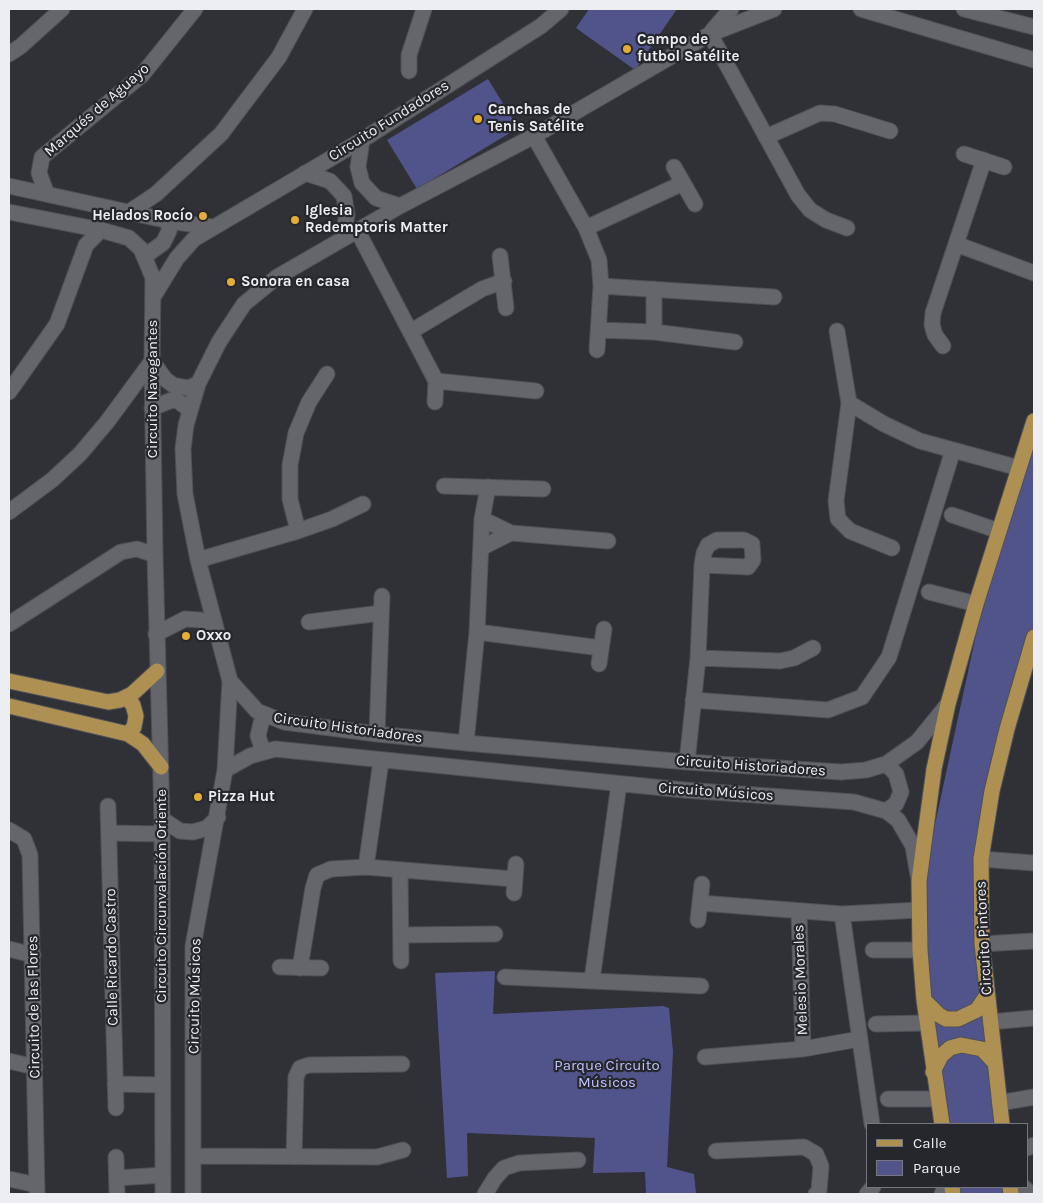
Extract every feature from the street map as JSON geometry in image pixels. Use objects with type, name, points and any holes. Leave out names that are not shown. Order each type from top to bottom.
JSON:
[{"type":"main road","name":"Circuito Historiadores","points":[[920,881],[934,769],[948,704],[976,604],[1034,421]]},
{"type":"main road","name":"Circuito Pintores","points":[[1002,1123],[982,944],[981,859],[992,791],[1007,729],[1034,637]]},
{"type":"main road","points":[[9,681],[108,702],[126,697],[156,670]]},
{"type":"main road","points":[[126,697],[133,705],[136,716],[134,727],[128,734]]},
{"type":"main road","name":"Circuito Circunvalación Oriente","points":[[9,706],[128,734],[143,744],[161,767]]},
{"type":"main road","name":"Circuito Músicos","points":[[920,881],[920,950],[926,1023],[942,1123]]},
{"type":"main road","points":[[924,1000],[940,1015],[958,1019],[978,1010],[988,995]]},
{"type":"main road","points":[[933,1073],[941,1056],[950,1048],[960,1044],[982,1049],[994,1062]]},
{"type":"street","points":[[9,54],[21,46],[62,9]]},
{"type":"street","name":"Marqués de Aguayo","points":[[47,194],[38,173],[42,157],[142,75],[195,9]]},
{"type":"street","points":[[129,212],[156,194],[221,134],[279,57],[305,9]]},
{"type":"street","points":[[409,71],[409,55],[424,9]]},
{"type":"street","name":"Circuito Fundadores","points":[[154,297],[184,248],[212,227],[362,140],[541,26],[561,9]]},
{"type":"street","points":[[731,9],[710,34],[798,195],[810,210],[826,220],[847,228]]},
{"type":"street","name":"Circuito Historiadores","points":[[774,9],[710,34],[534,136],[400,206],[277,277],[244,304],[219,342],[198,384],[190,410],[183,449],[185,494],[198,560],[230,681],[250,705],[266,716],[284,722],[378,734],[687,762],[841,772],[866,770],[886,764],[917,742],[948,704]]},
{"type":"street","points":[[861,9],[1034,60]]},
{"type":"street","points":[[964,9],[1033,22]]},
{"type":"street","points":[[766,137],[820,113],[834,114],[890,131]]},
{"type":"street","points":[[534,136],[586,228],[599,260],[600,286],[597,350]]},
{"type":"street","points":[[362,140],[358,167],[362,183],[376,198],[400,206]]},
{"type":"street","points":[[964,154],[1004,167]]},
{"type":"street","points":[[943,346],[935,335],[932,325],[933,313],[984,160]]},
{"type":"street","points":[[674,167],[695,204]]},
{"type":"street","points":[[305,173],[330,181],[344,196],[347,215],[342,239]]},
{"type":"street","points":[[586,228],[683,183]]},
{"type":"street","points":[[9,186],[169,221],[212,227]]},
{"type":"street","name":"Circuito Navegantes","points":[[9,212],[101,230],[128,238],[136,243],[145,256],[153,278],[152,408],[156,670],[161,767]]},
{"type":"street","points":[[145,256],[163,243],[169,231],[169,221]]},
{"type":"street","points":[[9,392],[57,324],[86,245],[101,230]]},
{"type":"street","points":[[357,230],[436,381],[435,402]]},
{"type":"street","points":[[956,244],[1034,274]]},
{"type":"street","points":[[500,256],[506,308]]},
{"type":"street","points":[[410,332],[482,289],[504,281]]},
{"type":"street","points":[[600,286],[774,297]]},
{"type":"street","points":[[654,289],[654,332]]},
{"type":"street","points":[[599,330],[654,332],[735,342]]},
{"type":"street","points":[[837,331],[849,403],[836,501],[838,519],[850,531],[892,548]]},
{"type":"street","points":[[9,512],[52,480],[80,454],[107,422],[152,361],[165,379],[174,386],[188,388],[198,384]]},
{"type":"street","points":[[298,531],[290,499],[290,465],[296,433],[309,402],[327,374]]},
{"type":"street","points":[[436,381],[536,391]]},
{"type":"street","points":[[152,408],[172,400],[178,401],[190,410]]},
{"type":"street","points":[[849,403],[884,424],[920,441],[1019,468]]},
{"type":"street","points":[[693,700],[828,710],[862,697],[889,657],[953,450]]},
{"type":"street","points":[[444,486],[543,489]]},
{"type":"street","points":[[466,742],[478,632],[482,519],[488,487]]},
{"type":"street","points":[[198,560],[298,531],[332,519],[363,504]]},
{"type":"street","points":[[952,515],[999,531]]},
{"type":"street","points":[[482,519],[511,533],[608,541]]},
{"type":"street","points":[[481,548],[511,533]]},
{"type":"street","points":[[9,624],[121,552],[137,548],[155,556]]},
{"type":"street","points":[[687,762],[698,658],[702,565]]},
{"type":"street","points":[[929,592],[976,604]]},
{"type":"street","points":[[378,734],[382,596]]},
{"type":"street","points":[[309,622],[381,613]]},
{"type":"street","points":[[156,634],[185,619],[200,620],[216,629]]},
{"type":"street","points":[[599,664],[604,629]]},
{"type":"street","points":[[478,632],[601,648]]},
{"type":"street","points":[[698,658],[780,661],[794,658],[813,648]]},
{"type":"street","name":"Circuito Músicos","points":[[193,1194],[194,946],[225,770],[230,681]]},
{"type":"street","points":[[263,751],[258,736],[261,723],[266,716]]},
{"type":"street","name":"Circuito Músicos","points":[[225,770],[263,751],[288,750],[619,784],[854,802],[886,812],[898,820],[913,846],[920,881]]},
{"type":"street","points":[[366,867],[381,761]]},
{"type":"street","points":[[886,764],[896,774],[901,792],[896,804],[886,812]]},
{"type":"street","name":"Circuito Circunvalación Oriente","points":[[161,767],[163,1194]]},
{"type":"street","points":[[592,980],[619,784]]},
{"type":"street","name":"Calle Ricardo Castro","points":[[108,806],[116,1108]]},
{"type":"street","points":[[109,833],[162,827],[193,832],[207,828],[218,817]]},
{"type":"street","name":"Circuito de las Flores","points":[[9,830],[24,839],[30,855],[37,1190]]},
{"type":"street","points":[[981,859],[1034,863]]},
{"type":"street","points":[[300,968],[313,888],[317,875],[331,869],[366,867],[514,886],[516,864]]},
{"type":"street","points":[[400,870],[401,961]]},
{"type":"street","points":[[698,920],[702,884]]},
{"type":"street","points":[[700,903],[842,914],[919,910]]},
{"type":"street","name":"Melesio Morales","points":[[798,912],[803,1049]]},
{"type":"street","points":[[842,914],[872,1123]]},
{"type":"street","points":[[401,935],[495,934]]},
{"type":"street","points":[[982,944],[1034,941]]},
{"type":"street","points":[[9,949],[33,955]]},
{"type":"street","points":[[873,950],[920,950]]},
{"type":"street","points":[[280,967],[321,968]]},
{"type":"street","points":[[505,978],[592,980],[701,986]]},
{"type":"street","points":[[990,1022],[1034,1018]]},
{"type":"street","points":[[876,1024],[926,1023]]},
{"type":"street","name":"Melesio Morales","points":[[705,1057],[803,1049],[859,1039]]},
{"type":"street","points":[[9,1061],[34,1067]]},
{"type":"street","points":[[294,1158],[296,1077],[300,1068],[309,1065],[402,1064]]},
{"type":"street","points":[[115,1084],[163,1085]]},
{"type":"street","points":[[999,1103],[1034,1097]]},
{"type":"street","points":[[888,1099],[937,1098]]},
{"type":"street","points":[[716,1151],[804,1148],[816,1154],[821,1166],[819,1193]]},
{"type":"street","points":[[194,1156],[377,1157],[403,1150]]},
{"type":"street","points":[[116,1157],[117,1194]]},
{"type":"street","points":[[485,1194],[504,1168],[519,1163],[578,1160]]},
{"type":"street","points":[[116,1178],[163,1175]]},
{"type":"street","points":[[9,1179],[37,1190]]},
{"type":"green space","name":"Campo de futbol Satélite","points":[[589,9],[677,9],[635,70],[576,28]]},
{"type":"green space","points":[[488,79],[518,128],[417,189],[387,140]]},
{"type":"green space","points":[[1034,436],[1034,626],[1006,728],[977,858],[998,1123],[944,1123],[930,1035],[924,875],[982,607]]},
{"type":"green space","name":"Parque Circuito Músicos","points":[[495,971],[493,1014],[663,1006],[669,1008],[673,1052],[667,1167],[694,1174],[696,1194],[646,1194],[645,1172],[593,1173],[595,1138],[467,1133],[468,1176],[447,1178],[435,973]]},
{"type":"green space","points":[[954,1188],[1005,1188],[1006,1194],[955,1194]]},
{"type":"place","name":"Campo de futbol Satélite","points":[[627,49]]},
{"type":"place","name":"Canchas de Tenis Satélite","points":[[478,119]]},
{"type":"place","name":"Helados Rocío","points":[[203,216]]},
{"type":"place","name":"Iglesia Redemptoris Matter","points":[[295,220]]},
{"type":"place","name":"Sonora en casa","points":[[231,282]]},
{"type":"place","name":"Oxxo","points":[[186,636]]},
{"type":"place","name":"Pizza Hut","points":[[198,797]]}]
